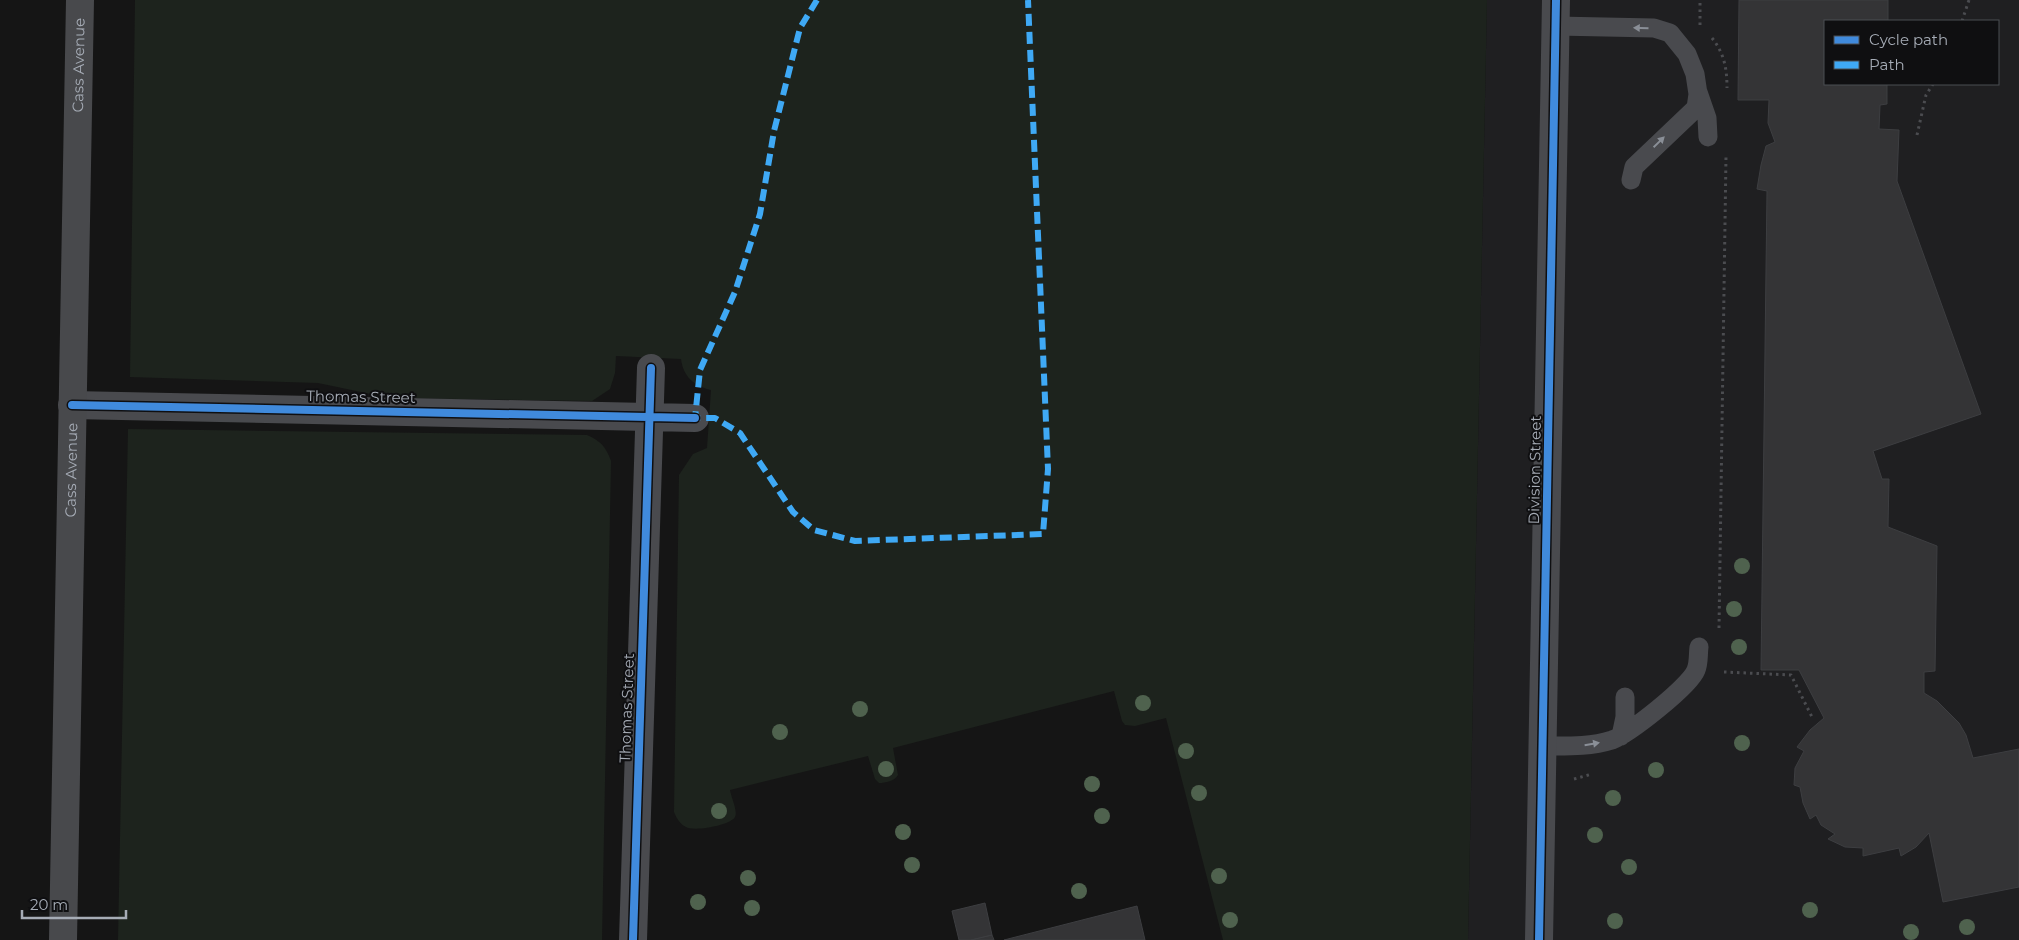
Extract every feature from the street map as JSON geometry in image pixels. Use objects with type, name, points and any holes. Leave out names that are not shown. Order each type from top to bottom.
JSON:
[{"type":"main road","name":"Cass Avenue","points":[[63,940],[80,0]]},
{"type":"street","name":"Division Street","points":[[1540,940],[1556,13]]},
{"type":"street","name":"Thomas Street","points":[[633,940],[651,368]]},
{"type":"street","name":"Thomas Street","points":[[72,405],[695,418]]},
{"type":"lane","points":[[1556,13],[1654,28],[1670,33],[1687,54],[1695,74],[1698,91],[1707,118],[1708,137]]},
{"type":"lane","points":[[1631,180],[1634,167],[1696,108],[1698,91]]},
{"type":"lane","points":[[1544,746],[1590,745],[1621,736],[1687,683],[1696,669],[1699,647]]},
{"type":"lane","points":[[1621,736],[1625,716],[1625,698]]},
{"type":"path","points":[[1700,0],[1700,25]]},
{"type":"path","points":[[1962,20],[1969,0]]},
{"type":"path","points":[[1694,23],[1700,25],[1705,30]]},
{"type":"path","points":[[1710,35],[1719,46],[1724,60],[1727,71],[1727,91]]},
{"type":"path","points":[[1918,135],[1926,95],[1931,85]]},
{"type":"path","points":[[1719,633],[1726,150]]},
{"type":"path","points":[[1719,672],[1791,676],[1813,719]]},
{"type":"path","points":[[1573,779],[1597,773]]},
{"type":"shaded area","points":[[135,0],[1487,0],[1468,940],[1223,940],[1166,718],[1135,726],[1125,725],[1122,721],[1114,691],[893,748],[898,775],[895,779],[887,782],[879,783],[875,779],[868,756],[730,790],[736,811],[735,817],[732,820],[720,825],[696,829],[684,826],[674,812],[679,475],[693,454],[707,448],[711,390],[699,386],[690,379],[684,370],[681,359],[616,356],[615,373],[610,389],[592,401],[390,398],[318,383],[130,377]]},
{"type":"shaded area","points":[[1487,0],[2019,0],[2019,940],[1468,940]]},
{"type":"shaded area","points":[[128,429],[587,435],[602,445],[611,461],[602,940],[118,940]]},
{"type":"building","points":[[1739,0],[1888,0],[1888,20],[1824,20],[1824,85],[1887,85],[1887,104],[1880,105],[1879,129],[1899,130],[1897,181],[1981,414],[1873,451],[1882,479],[1889,479],[1888,527],[1937,546],[1935,671],[1924,672],[1924,693],[1937,701],[1959,723],[1966,735],[1973,758],[2019,749],[2019,887],[1943,902],[1929,833],[1916,847],[1901,856],[1899,848],[1863,856],[1863,848],[1845,847],[1828,839],[1835,834],[1821,825],[1816,815],[1810,819],[1803,803],[1800,787],[1794,785],[1795,768],[1804,751],[1797,747],[1810,730],[1824,718],[1799,670],[1761,670],[1767,191],[1757,189],[1766,146],[1775,142],[1768,123],[1769,100],[1738,100]]},
{"type":"building","points":[[985,903],[992,935],[971,940],[959,940],[952,911]]},
{"type":"building","points":[[1137,906],[1145,940],[1004,940]]},
{"type":"building","points":[[992,935],[994,940],[971,940]]},
{"type":"marked path","points":[[817,0],[800,28],[774,131],[760,214],[735,292],[700,370],[695,418],[715,418],[740,433],[793,512],[814,530],[855,541],[1043,534],[1048,469],[1028,0]]},
{"type":"cycle path","points":[[1539,940],[1556,0]]},
{"type":"cycle path","points":[[633,940],[651,368]]},
{"type":"cycle path","points":[[72,405],[695,418]]}]
